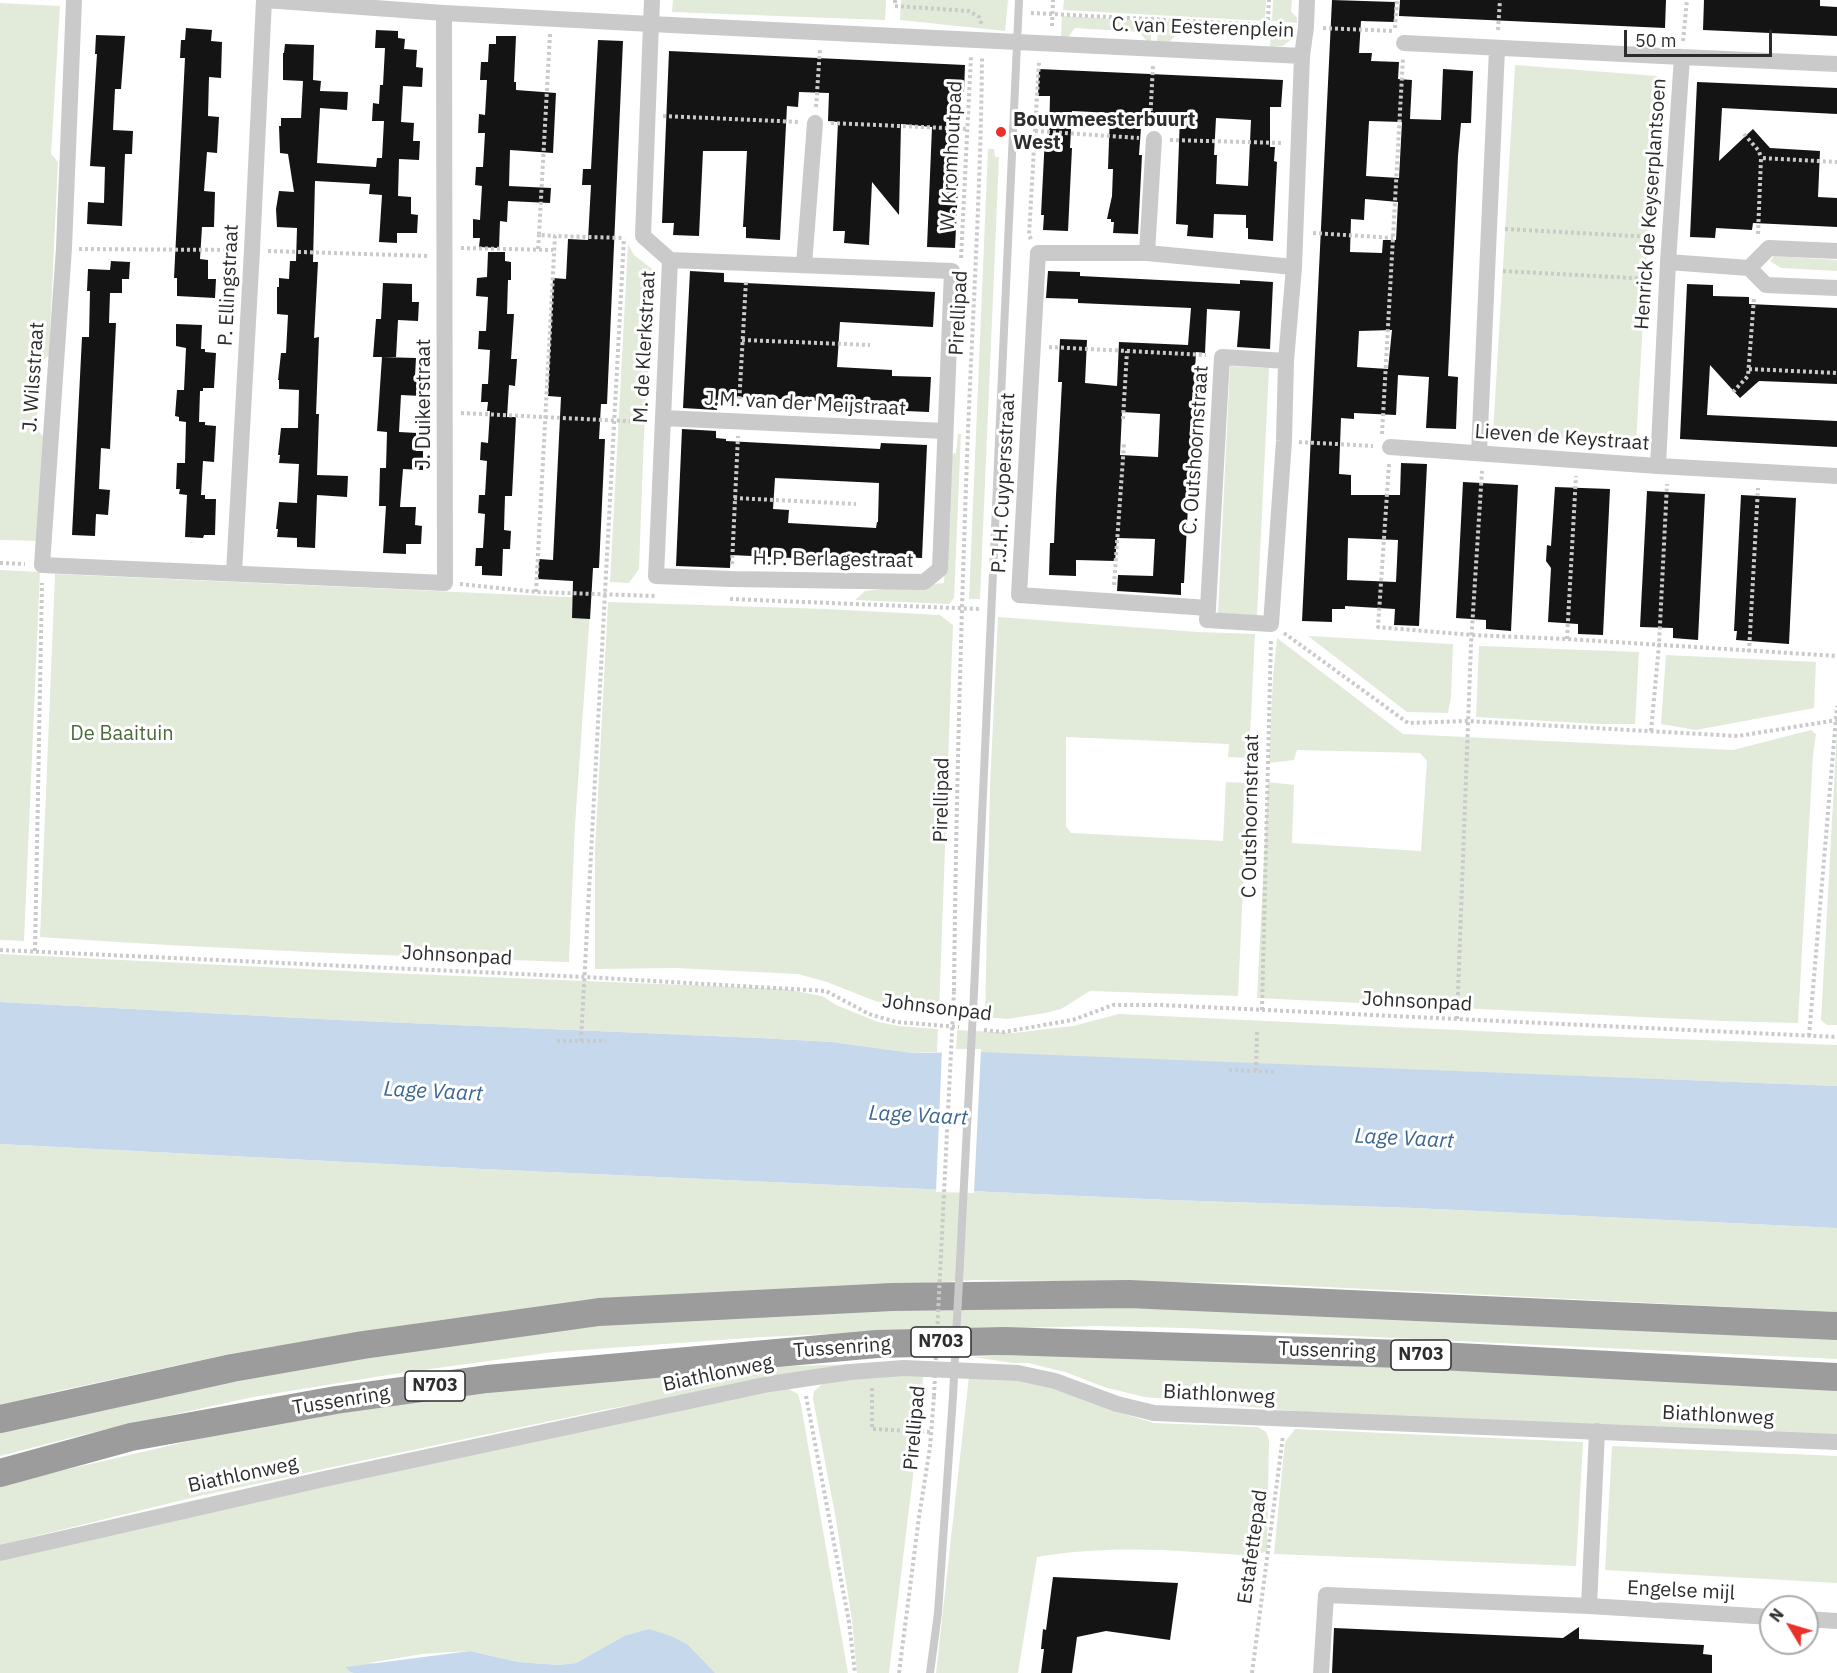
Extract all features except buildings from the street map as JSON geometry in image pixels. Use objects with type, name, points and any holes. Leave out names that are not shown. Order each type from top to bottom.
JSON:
[{"type":"highway","points":[[0,1419],[232,1368],[363,1345],[599,1312],[892,1297],[1129,1294],[1837,1326]]},
{"type":"highway","name":"Tussenring","points":[[0,1473],[131,1437],[336,1400],[487,1379],[877,1344],[1005,1341],[1402,1353],[1837,1377]]},
{"type":"street","name":"J. Wilsstraat","points":[[42,565],[64,248],[74,0]]},
{"type":"street","name":"C. van Eesterenplein","points":[[264,0],[444,13],[1302,56],[1307,0]]},
{"type":"street","name":"P. Ellingstraat","points":[[234,573],[264,0]]},
{"type":"street","points":[[643,236],[652,0]]},
{"type":"street","name":"J. Duikerstraat","points":[[444,13],[446,583]]},
{"type":"street","name":"Henrick de Keyserplantsoen","points":[[1400,37],[1497,49],[1682,57],[1667,280],[1663,466]]},
{"type":"street","points":[[1481,453],[1497,49]]},
{"type":"street","points":[[1208,608],[1207,620],[1271,624],[1296,232],[1302,56]]},
{"type":"street","points":[[1682,57],[1837,64]]},
{"type":"street","points":[[804,265],[815,123]]},
{"type":"street","points":[[1148,253],[1152,134]]},
{"type":"street","name":"M. de Klerkstraat","points":[[643,236],[670,260],[656,576]]},
{"type":"street","points":[[1749,267],[1769,248],[1837,251]]},
{"type":"street","points":[[1038,253],[1148,253],[1294,267]]},
{"type":"street","name":"P.J.H. Cuypersstraat","points":[[1038,253],[1018,595],[1208,608]]},
{"type":"street","points":[[670,260],[952,271]]},
{"type":"street","points":[[1668,262],[1749,267],[1766,285],[1837,288]]},
{"type":"street","name":"H.P. Berlagestraat","points":[[656,576],[924,582],[940,569],[952,271]]},
{"type":"street","name":"C. Outshoornstraat","points":[[1208,608],[1222,357],[1286,361]]},
{"type":"street","name":"J.M. van der Meijstraat","points":[[663,421],[945,431]]},
{"type":"street","name":"Lieven de Keystraat","points":[[1385,447],[1837,476]]},
{"type":"street","points":[[42,565],[446,583]]},
{"type":"street","name":"Biathlonweg","points":[[0,1553],[324,1479],[769,1384],[904,1368],[1018,1373],[1069,1385],[1127,1407],[1162,1413],[1837,1442]]},
{"type":"street","points":[[1321,1673],[1326,1595],[1589,1606],[1598,1431]]},
{"type":"street","name":"Engelse mijl","points":[[1589,1606],[1759,1616]]},
{"type":"street","points":[[1819,1620],[1837,1621]]},
{"type":"lane","points":[[930,1673],[938,1613],[953,1396],[1020,0]]},
{"type":"path","name":"Pirellipad","points":[[895,0],[895,6],[969,11],[982,22],[977,40],[981,146],[956,781],[954,991],[934,1396],[932,1432],[899,1673]]},
{"type":"path","points":[[1038,253],[1029,235],[1045,43],[1053,14],[1053,0]]},
{"type":"path","points":[[1266,54],[1269,0]]},
{"type":"path","points":[[1397,0],[1400,37],[1378,627],[1472,635],[1837,656]]},
{"type":"path","points":[[1497,49],[1500,0]]},
{"type":"path","points":[[1682,57],[1687,0]]},
{"type":"path","points":[[1031,13],[1306,27],[1400,37]]},
{"type":"path","points":[[538,249],[551,18]]},
{"type":"path","points":[[1152,134],[1155,19]]},
{"type":"path","points":[[815,123],[821,32]]},
{"type":"path","name":"W. Kromhoutpad","points":[[952,271],[962,256],[977,40]]},
{"type":"path","points":[[1744,134],[1759,151],[1761,158]]},
{"type":"path","points":[[1489,228],[1669,238]]},
{"type":"path","points":[[1296,232],[1393,238]]},
{"type":"path","points":[[539,235],[624,238],[643,236]]},
{"type":"path","points":[[536,592],[555,236]]},
{"type":"path","points":[[581,1041],[624,238]]},
{"type":"path","points":[[445,247],[553,250]]},
{"type":"path","points":[[1487,270],[1667,280]]},
{"type":"path","points":[[742,340],[870,345]]},
{"type":"path","points":[[1033,346],[1222,357]]},
{"type":"path","points":[[1123,419],[1127,350]]},
{"type":"path","points":[[1733,392],[1749,376],[1749,369],[1837,373]]},
{"type":"path","points":[[445,413],[663,421]]},
{"type":"path","points":[[1284,441],[1385,447]]},
{"type":"path","points":[[1113,601],[1124,444]]},
{"type":"path","points":[[1457,1019],[1481,453]]},
{"type":"path","points":[[1567,639],[1577,460]]},
{"type":"path","points":[[1651,731],[1659,645],[1663,466]]},
{"type":"path","points":[[1749,652],[1758,472]]},
{"type":"path","points":[[734,498],[856,504]]},
{"type":"path","points":[[0,563],[42,565],[35,951]]},
{"type":"path","points":[[446,583],[536,592],[660,596]]},
{"type":"path","points":[[718,598],[962,610]]},
{"type":"path","points":[[1271,624],[1408,723],[1468,721],[1738,736],[1837,720]]},
{"type":"path","name":"C Outshoornstraat","points":[[1262,1010],[1271,624]]},
{"type":"path","points":[[1809,1036],[1837,706]]},
{"type":"path","name":"Johnsonpad","points":[[0,950],[585,977],[826,991],[869,1014],[896,1022],[970,1029]]},
{"type":"path","name":"Johnsonpad","points":[[981,1030],[1003,1032],[1072,1020],[1113,1005],[1161,1005],[1837,1037]]},
{"type":"path","points":[[1256,1071],[1257,1030]]},
{"type":"path","points":[[557,1041],[606,1041]]},
{"type":"path","points":[[1229,1071],[1277,1072]]},
{"type":"path","points":[[873,1386],[872,1429],[932,1432]]},
{"type":"path","points":[[808,1410],[839,1567],[855,1673]]},
{"type":"path","name":"Estafettepad","points":[[1252,1673],[1284,1433]]},
{"type":"green space","points":[[673,0],[886,0],[885,20],[672,12]]},
{"type":"green space","points":[[901,0],[1008,0],[1005,31],[900,20]]},
{"type":"green space","points":[[1064,0],[1266,0],[1265,21],[1063,10]]},
{"type":"green space","points":[[1273,0],[1292,0],[1291,11],[1297,18],[1297,23],[1272,21]]},
{"type":"green space","points":[[0,3],[60,6],[51,154],[58,162],[49,355],[41,363],[36,429],[44,437],[39,541],[0,540]]},
{"type":"green space","points":[[1062,16],[1151,21],[1151,41],[1147,41],[1139,32],[1075,28],[1068,37],[1061,37]]},
{"type":"green space","points":[[1159,21],[1265,28],[1264,38],[1177,34],[1169,42],[1157,41]]},
{"type":"green space","points":[[1271,28],[1296,28],[1295,36],[1283,46],[1270,47]]},
{"type":"green space","points":[[1515,65],[1657,76],[1636,443],[1493,434]]},
{"type":"green space","points":[[988,149],[994,149],[995,157],[999,157],[980,599],[969,599]]},
{"type":"green space","points":[[628,244],[634,255],[652,269],[654,282],[644,434],[639,569],[629,583],[610,582]]},
{"type":"green space","points":[[1774,256],[1837,260],[1837,271],[1781,268],[1770,261]]},
{"type":"green space","points":[[1230,366],[1269,368],[1257,616],[1218,613]]},
{"type":"green space","points":[[958,434],[961,434],[954,598],[949,604],[855,600],[865,591],[944,583],[950,454],[956,453]]},
{"type":"green space","points":[[0,570],[40,572],[24,941],[0,940]]},
{"type":"green space","name":"De Baaituin","points":[[55,574],[591,598],[575,825],[569,962],[304,952],[40,937]]},
{"type":"green space","points":[[608,602],[940,615],[953,625],[939,1013],[922,1012],[875,1001],[827,982],[798,974],[676,968],[595,969],[595,850]]},
{"type":"green space","points":[[998,617],[1255,634],[1249,758],[1228,757],[1229,744],[1066,737],[1066,826],[1071,833],[1223,841],[1226,782],[1248,783],[1238,996],[1090,991],[1061,1009],[1045,1013],[1007,1019],[985,1017],[990,786]]},
{"type":"green space","points":[[1308,636],[1453,644],[1451,697],[1448,713],[1407,712]]},
{"type":"green space","points":[[1277,638],[1403,734],[1733,750],[1811,730],[1816,734],[1798,1023],[1257,998],[1268,782],[1294,785],[1292,843],[1421,851],[1427,761],[1420,753],[1297,750],[1294,760],[1269,763]]},
{"type":"green space","points":[[1479,646],[1639,652],[1635,724],[1476,717]]},
{"type":"green space","points":[[1666,655],[1816,662],[1814,708],[1696,730],[1661,724]]},
{"type":"green space","points":[[1837,730],[1837,1025],[1827,1025],[1821,1020]]},
{"type":"green space","points":[[0,954],[785,989],[822,996],[836,1005],[878,1022],[938,1029],[937,1052],[913,1053],[832,1042],[760,1038],[339,1020],[0,1002]]},
{"type":"green space","points":[[1119,1014],[1837,1045],[1837,1086],[956,1052],[957,1030],[1013,1033],[1073,1026]]},
{"type":"green space","points":[[0,1144],[482,1169],[1837,1228],[1837,1312],[1242,1283],[976,1280],[624,1300],[441,1320],[229,1354],[54,1392],[0,1407]]},
{"type":"green space","points":[[1165,1306],[1837,1336],[1837,1359],[1184,1328],[1096,1326],[762,1337],[554,1352],[394,1374],[253,1397],[90,1433],[0,1456],[0,1433],[178,1389],[553,1326],[765,1312]]},
{"type":"green space","points":[[1017,1355],[1215,1357],[1837,1387],[1837,1436],[1316,1413],[1144,1397],[1028,1363],[973,1357]]},
{"type":"green space","points":[[857,1364],[603,1410],[370,1459],[195,1497],[0,1545],[0,1485],[198,1439],[384,1403],[587,1379],[760,1367]]},
{"type":"green space","points":[[923,1374],[922,1403],[889,1673],[857,1673],[852,1620],[813,1399],[814,1391],[826,1381]]},
{"type":"green space","points":[[969,1376],[1018,1378],[1058,1388],[1117,1412],[1154,1423],[1258,1427],[1266,1432],[1269,1440],[1267,1551],[1254,1556],[1119,1550],[1037,1557],[1018,1673],[936,1673]]},
{"type":"green space","points":[[782,1388],[798,1394],[801,1405],[848,1673],[715,1673],[624,1636],[576,1663],[559,1665],[518,1662],[470,1651],[422,1654],[369,1663],[452,1673],[0,1673],[0,1560],[217,1509]]},
{"type":"green space","points":[[1295,1429],[1583,1442],[1576,1566],[1274,1554],[1285,1442]]},
{"type":"green space","points":[[1612,1446],[1837,1456],[1837,1583],[1605,1570]]},
{"type":"water","name":"Lage Vaart","points":[[0,1002],[832,1042],[913,1053],[978,1052],[1837,1086],[1837,1228],[482,1169],[0,1144]]},
{"type":"water","points":[[649,1629],[687,1644],[715,1673],[354,1673],[346,1667],[470,1651],[518,1662],[559,1665],[576,1663],[624,1636]]},
{"type":"pier","points":[[942,1049],[981,1049],[974,1193],[936,1192]]},
{"type":"place","name":"Bouwmeesterbuurt West","points":[[1001,132]]}]
